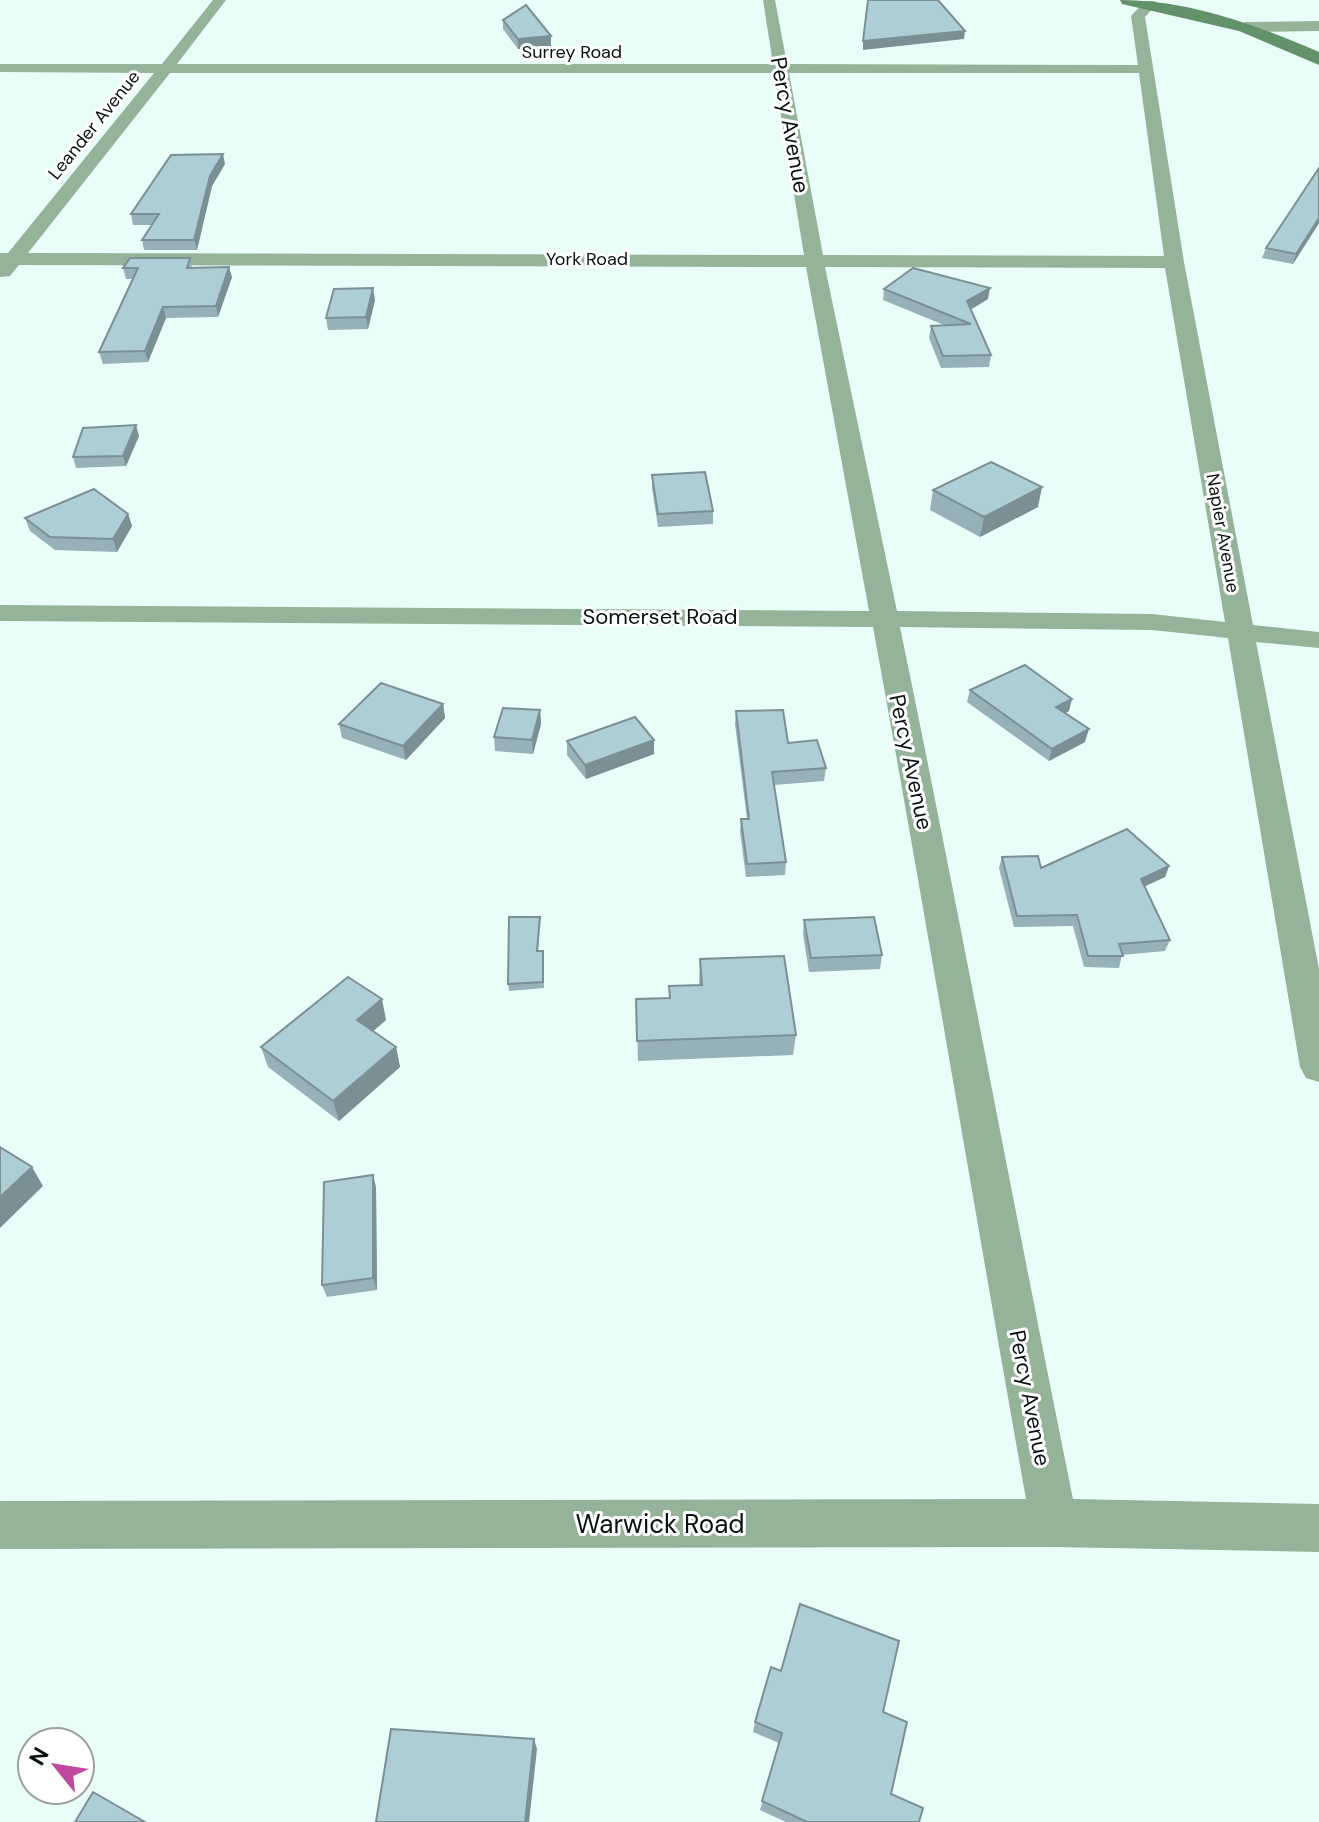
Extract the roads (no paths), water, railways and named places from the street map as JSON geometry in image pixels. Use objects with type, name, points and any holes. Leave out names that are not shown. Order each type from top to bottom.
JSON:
[{"type":"main road","points":[[1135,1],[1245,27],[1319,59]]},
{"type":"main road","points":[[1179,10],[1292,24]]},
{"type":"street","name":"Leander Avenue","points":[[0,275],[6,259],[220,0]]},
{"type":"street","name":"Percy Avenue","points":[[769,0],[814,260],[951,956],[992,1198],[1054,1523]]},
{"type":"street","name":"Napier Avenue","points":[[1135,1],[1174,262],[1319,1067]]},
{"type":"street","points":[[1245,27],[1319,26]]},
{"type":"street","name":"Surrey Road","points":[[0,68],[1144,69]]},
{"type":"street","name":"York Road","points":[[6,259],[1174,262]]},
{"type":"street","name":"Somerset Road","points":[[0,613],[882,617],[1152,622],[1319,640]]},
{"type":"street","name":"Warwick Road","points":[[0,1525],[1054,1523],[1319,1528]]}]
